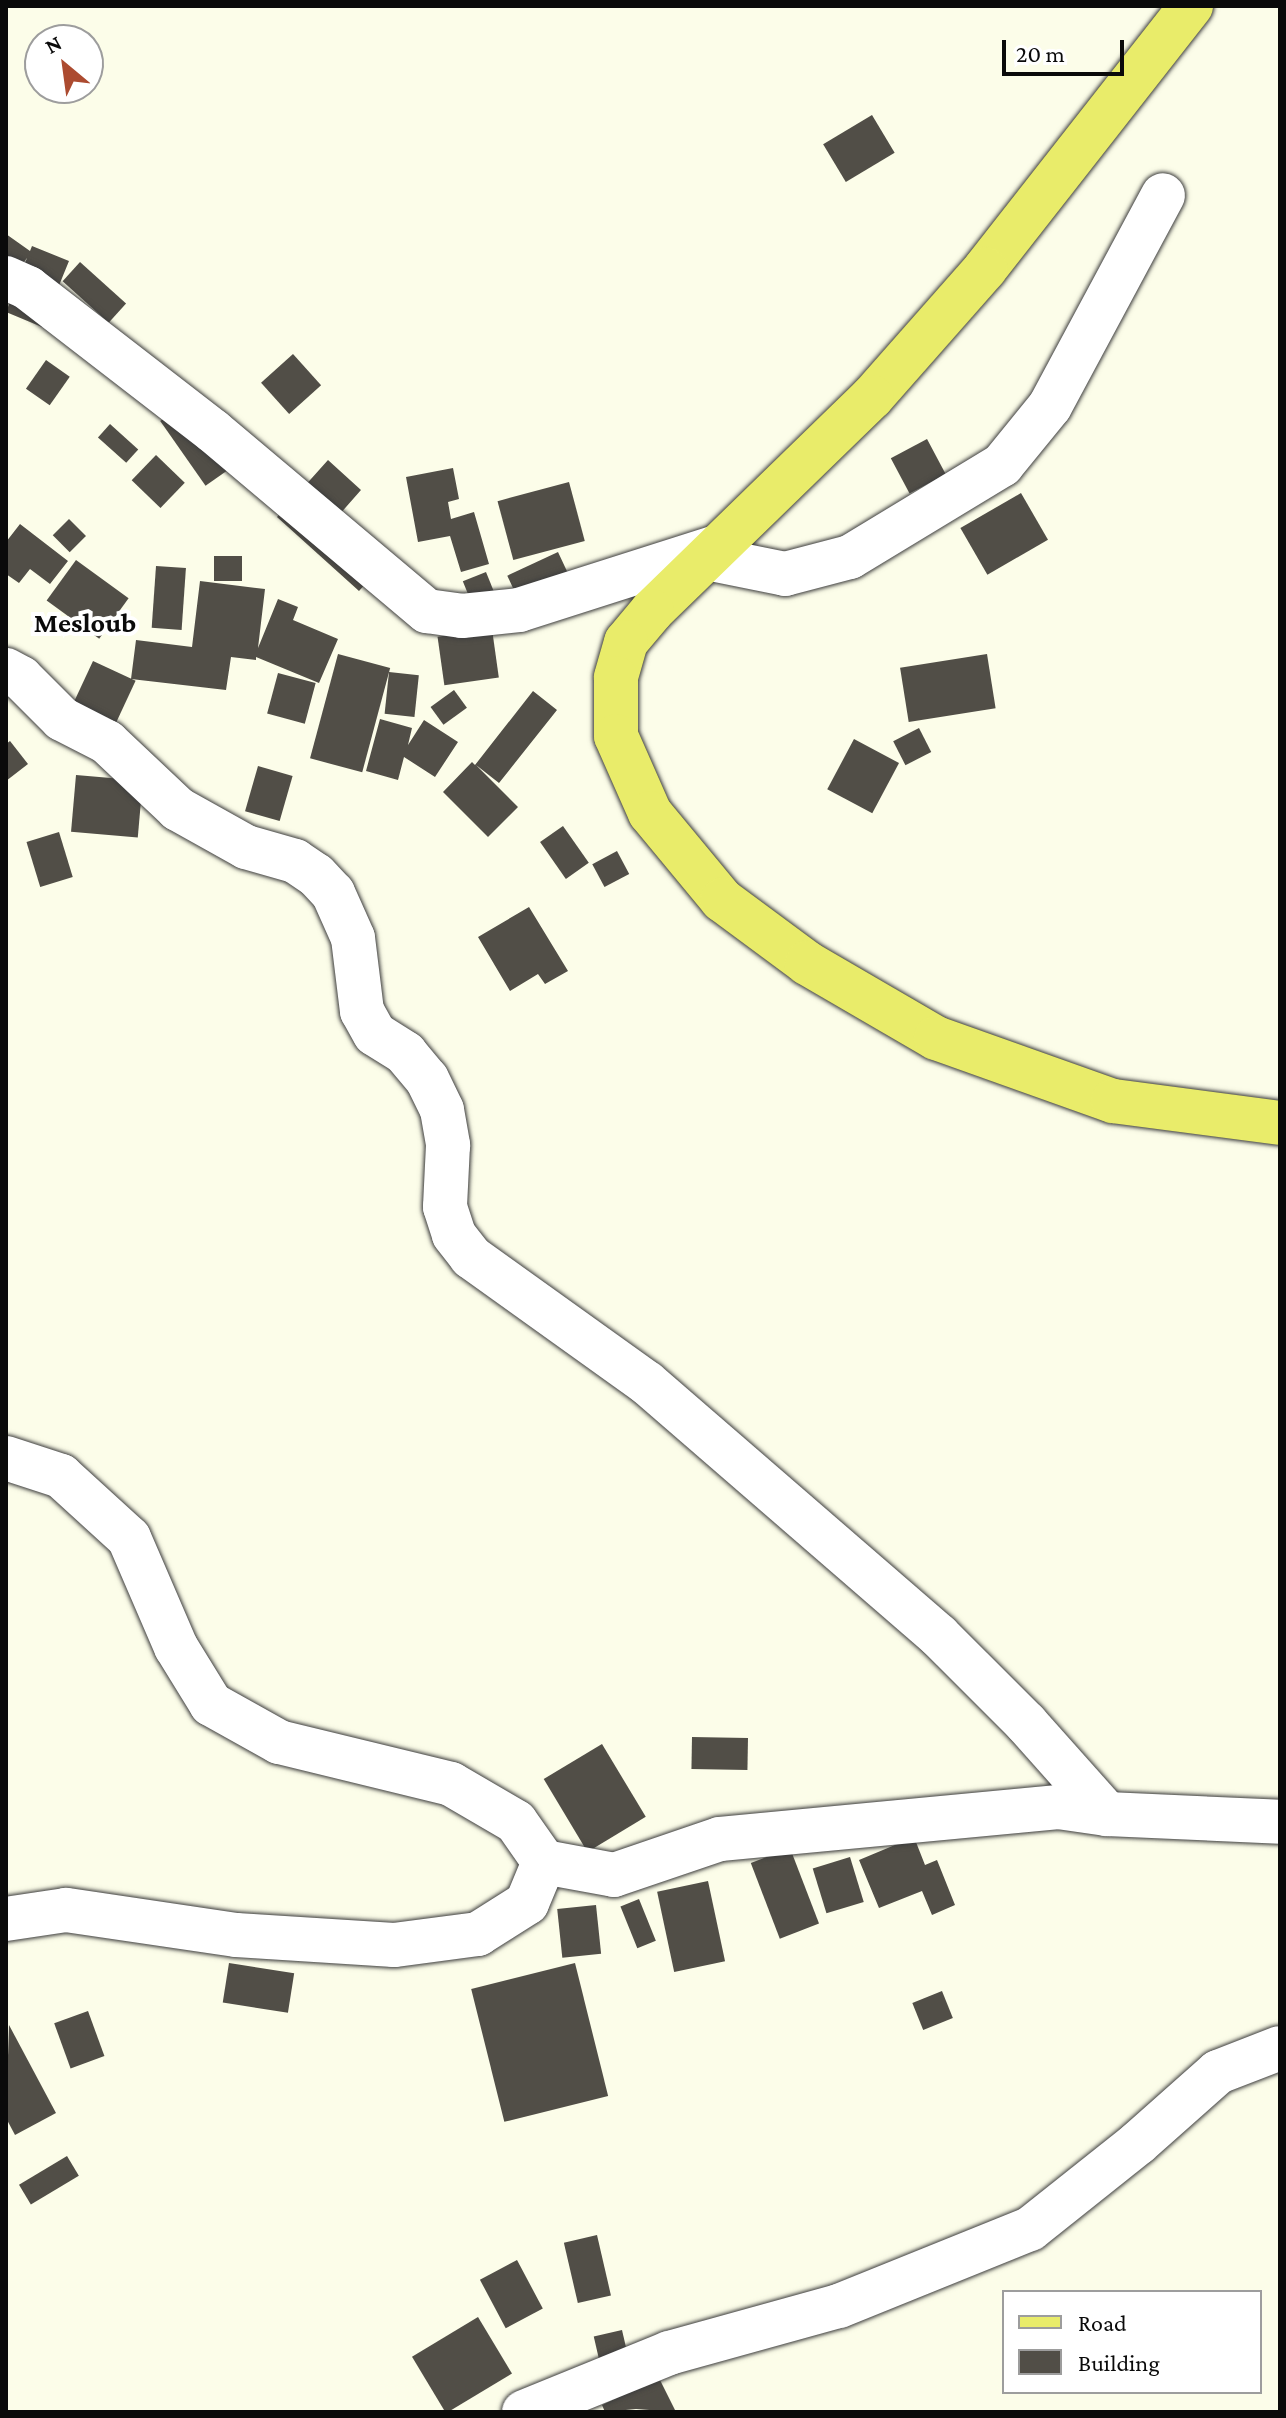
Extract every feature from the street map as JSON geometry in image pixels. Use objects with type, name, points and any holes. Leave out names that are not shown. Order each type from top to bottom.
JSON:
[{"type":"main road","points":[[1191,6],[944,316],[872,397],[652,611],[626,642],[616,678],[616,736],[650,813],[722,900],[807,963],[936,1038],[1113,1101],[1280,1123]]},
{"type":"street","points":[[6,278],[28,288],[213,431],[427,611],[462,616],[519,610],[713,552],[785,574],[850,557],[1002,465],[1050,406],[1163,195]]},
{"type":"street","points":[[6,670],[21,678],[62,719],[107,742],[178,809],[246,847],[295,861],[316,875],[333,893],[353,938],[362,1011],[375,1034],[405,1053],[427,1079],[442,1110],[448,1145],[445,1207],[454,1235],[471,1257],[647,1383],[939,1636],[1026,1723],[1107,1814]]},
{"type":"street","points":[[6,1458],[61,1476],[129,1538],[176,1647],[211,1704],[279,1742],[451,1784],[516,1822],[544,1862],[614,1875],[720,1839],[1058,1807],[1107,1814],[1280,1822]]},
{"type":"street","points":[[6,1919],[66,1910],[236,1935],[394,1945],[478,1934],[527,1903],[544,1862]]},
{"type":"street","points":[[524,2412],[669,2353],[839,2306],[1030,2229],[1138,2143],[1218,2072],[1280,2048]]},
{"type":"building","points":[[872,115],[895,153],[846,182],[823,144]]},
{"type":"building","points":[[6,234],[30,251],[32,246],[69,261],[42,327],[6,312],[27,258],[6,285]]},
{"type":"building","points":[[80,262],[126,303],[109,323],[63,281]]},
{"type":"building","points":[[293,354],[321,385],[289,414],[261,383]]},
{"type":"building","points":[[46,360],[70,377],[50,405],[26,389]]},
{"type":"building","points":[[193,398],[238,463],[206,486],[160,421]]},
{"type":"building","points":[[110,424],[138,449],[126,463],[98,437]]},
{"type":"building","points":[[927,439],[946,474],[910,494],[891,458]]},
{"type":"building","points":[[156,455],[185,483],[160,508],[132,480]]},
{"type":"building","points":[[328,460],[361,490],[339,515],[388,559],[359,591],[277,517]]},
{"type":"building","points":[[453,468],[459,499],[448,502],[451,519],[474,512],[489,564],[461,572],[450,536],[418,542],[406,477]]},
{"type":"building","points":[[569,482],[585,541],[513,560],[498,501]]},
{"type":"building","points":[[1021,493],[1048,540],[987,575],[960,528]]},
{"type":"building","points":[[69,519],[86,536],[70,552],[53,535]]},
{"type":"building","points":[[20,524],[68,561],[50,584],[30,569],[19,583],[6,574],[6,542]]},
{"type":"building","points":[[558,552],[578,595],[527,618],[507,576]]},
{"type":"building","points":[[214,556],[242,556],[242,581],[214,581]]},
{"type":"building","points":[[76,560],[129,598],[99,639],[47,600]]},
{"type":"building","points":[[156,566],[186,568],[182,630],[152,628]]},
{"type":"building","points":[[486,572],[500,607],[477,617],[463,581]]},
{"type":"building","points":[[200,581],[265,589],[258,648],[278,599],[298,607],[293,620],[338,639],[319,683],[256,657],[256,660],[231,657],[226,690],[131,679],[136,640],[192,647]]},
{"type":"building","points":[[492,629],[499,678],[444,685],[438,637]]},
{"type":"building","points":[[338,654],[390,668],[362,772],[310,758]]},
{"type":"building","points":[[987,654],[996,708],[909,722],[900,668]]},
{"type":"building","points":[[93,661],[136,681],[114,728],[71,708]]},
{"type":"building","points":[[389,672],[419,675],[414,717],[385,714]]},
{"type":"building","points":[[278,673],[316,683],[305,724],[267,714]]},
{"type":"building","points":[[454,690],[467,708],[443,725],[431,707]]},
{"type":"building","points":[[533,691],[557,710],[499,783],[476,765],[518,807],[488,837],[443,792],[472,762],[475,765]]},
{"type":"building","points":[[380,719],[412,728],[408,745],[424,720],[458,742],[435,777],[404,757],[398,780],[366,771]]},
{"type":"building","points":[[919,728],[931,752],[905,765],[893,741]]},
{"type":"building","points":[[854,739],[899,763],[872,813],[827,789]]},
{"type":"building","points":[[10,741],[28,764],[6,781],[6,744]]},
{"type":"building","points":[[258,766],[293,776],[280,821],[245,811]]},
{"type":"building","points":[[76,775],[143,781],[138,838],[71,832]]},
{"type":"building","points":[[563,826],[589,863],[566,879],[540,842]]},
{"type":"building","points":[[59,832],[73,877],[40,887],[26,842]]},
{"type":"building","points":[[617,851],[629,874],[604,887],[592,864]]},
{"type":"building","points":[[529,907],[568,971],[545,984],[538,974],[510,991],[478,937]]},
{"type":"building","points":[[692,1737],[748,1738],[747,1770],[691,1769]]},
{"type":"building","points":[[602,1744],[646,1817],[587,1852],[544,1779]]},
{"type":"building","points":[[914,1837],[925,1865],[937,1860],[955,1905],[932,1915],[922,1891],[879,1908],[859,1860]]},
{"type":"building","points":[[790,1848],[819,1924],[780,1939],[751,1863]]},
{"type":"building","points":[[850,1857],[864,1902],[826,1913],[813,1868]]},
{"type":"building","points":[[708,1881],[725,1961],[674,1972],[657,1892]]},
{"type":"building","points":[[639,1899],[656,1941],[637,1948],[620,1906]]},
{"type":"building","points":[[596,1905],[601,1954],[562,1958],[557,1909]]},
{"type":"building","points":[[229,1963],[294,1973],[288,2013],[223,2003]]},
{"type":"building","points":[[575,1963],[608,2096],[504,2122],[471,1989]]},
{"type":"building","points":[[942,1991],[953,2018],[923,2030],[912,2003]]},
{"type":"building","points":[[88,2011],[104,2056],[71,2068],[54,2023]]},
{"type":"building","points":[[9,2025],[56,2113],[15,2135],[6,2118]]},
{"type":"building","points":[[67,2156],[79,2176],[31,2205],[19,2185]]},
{"type":"building","points":[[597,2235],[611,2295],[578,2303],[564,2243]]},
{"type":"building","points":[[517,2260],[543,2309],[506,2328],[480,2280]]},
{"type":"building","points":[[478,2317],[512,2374],[445,2412],[412,2357]]},
{"type":"building","points":[[622,2330],[628,2356],[600,2363],[594,2337]]},
{"type":"building","points":[[659,2378],[676,2412],[636,2409],[605,2412],[602,2405]]},
{"type":"district","name":"Mesloub","points":[[85,623]]}]
